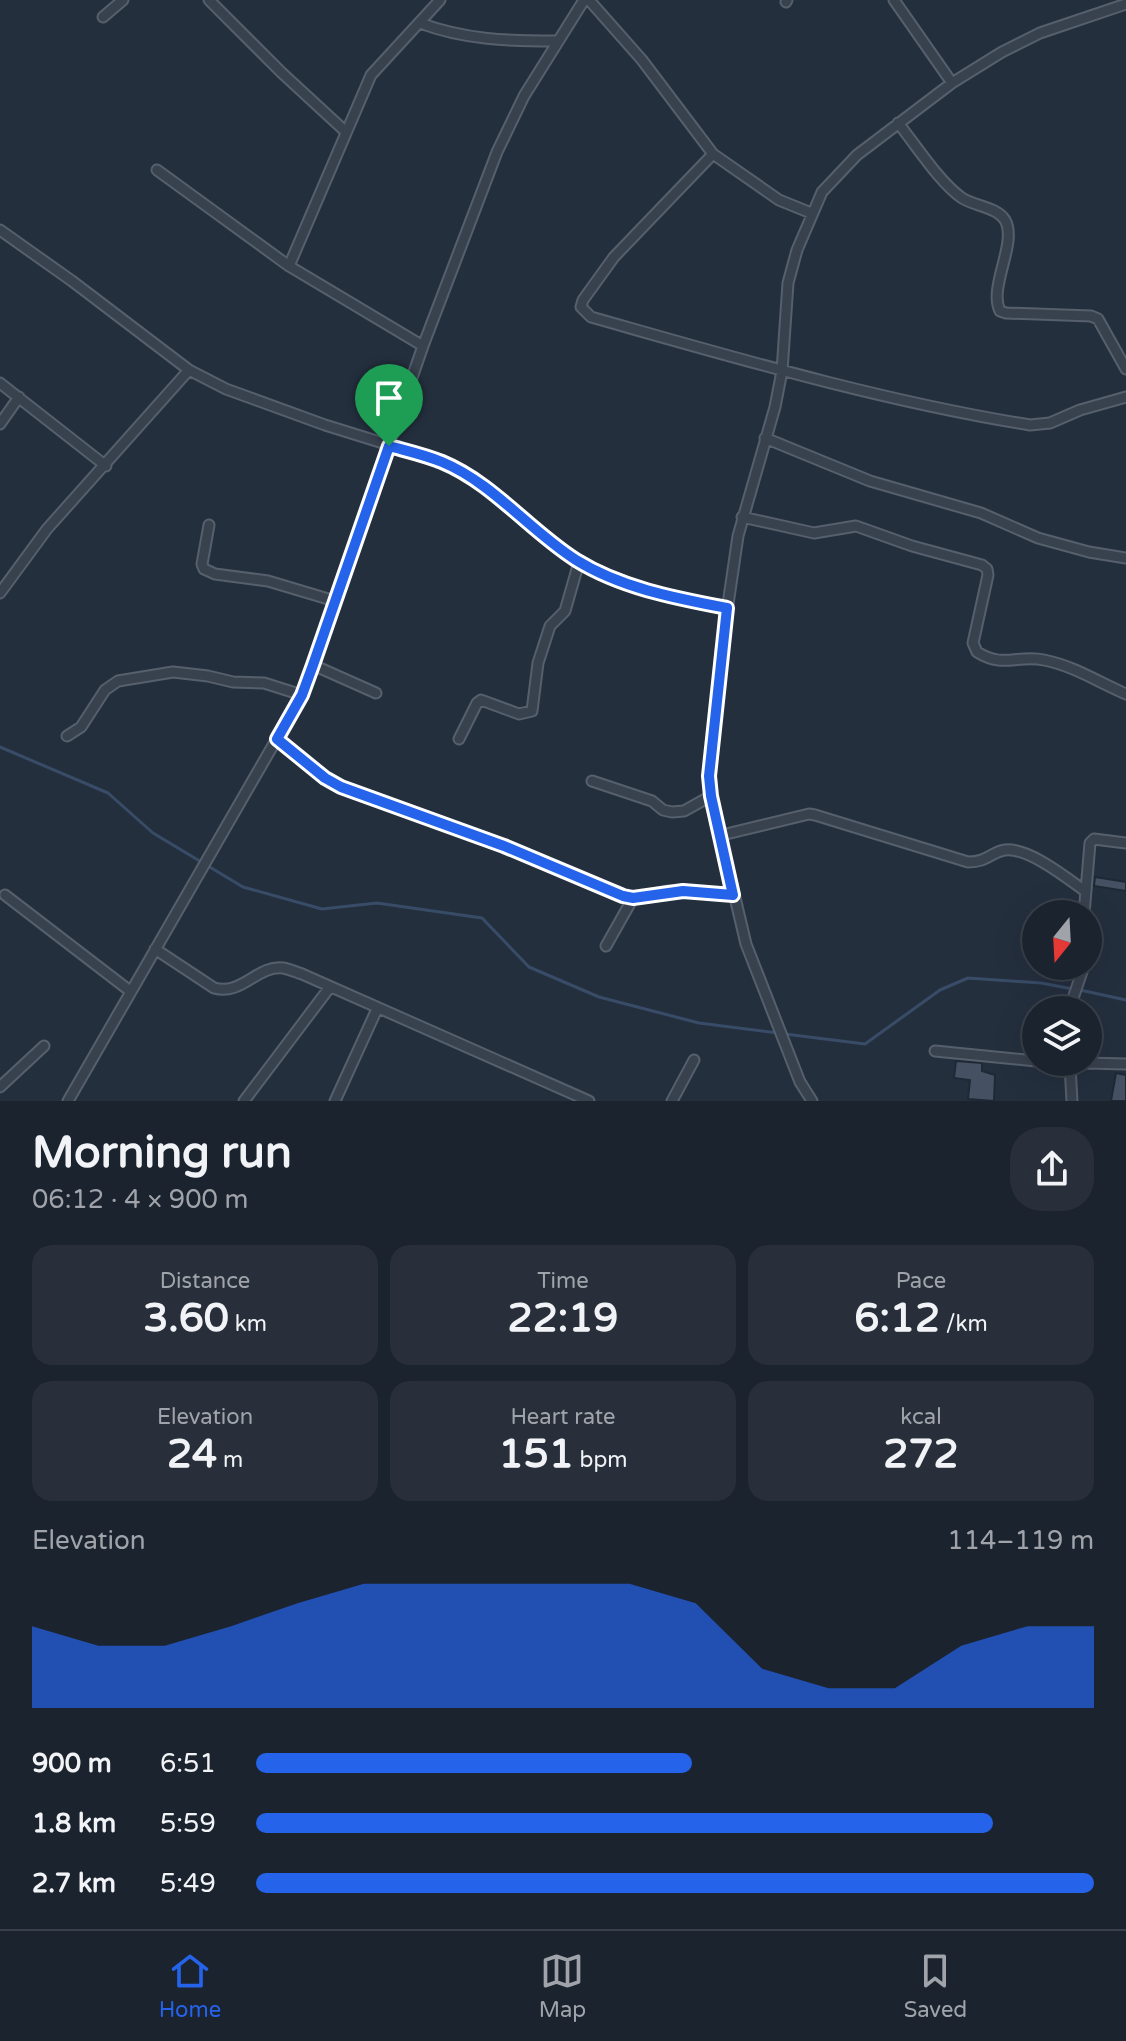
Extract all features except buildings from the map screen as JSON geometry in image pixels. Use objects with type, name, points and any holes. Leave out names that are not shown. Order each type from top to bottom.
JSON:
[{"type":"street","points":[[103,17],[123,0]]},
{"type":"street","points":[[209,0],[346,132]]},
{"type":"street","points":[[289,266],[371,75],[440,0]]},
{"type":"street","points":[[68,1101],[302,695],[423,346],[497,152],[524,96],[556,41],[587,0],[642,60],[713,154],[779,200],[811,213]]},
{"type":"street","points":[[894,0],[952,83]]},
{"type":"street","points":[[812,1101],[800,1082],[757,973],[733,895],[709,776],[727,608],[742,517],[782,371],[788,283],[811,213],[822,192],[840,171],[898,123],[952,83],[1002,52],[1040,33],[1126,4]]},
{"type":"street","points":[[420,23],[461,36],[496,41],[556,41]]},
{"type":"street","points":[[898,123],[958,196],[997,213],[1004,220],[1008,231],[997,297],[1000,311],[1091,316],[1098,319],[1126,369]]},
{"type":"street","points":[[713,154],[614,257],[588,291],[581,307],[591,317],[906,402],[1030,425],[1050,423],[1080,410],[1126,397]]},
{"type":"street","points":[[157,170],[289,266],[423,346]]},
{"type":"street","points":[[0,230],[189,370],[226,389],[444,462],[467,475],[533,530],[579,562],[655,593],[727,608]]},
{"type":"street","points":[[0,593],[47,529],[189,370]]},
{"type":"street","points":[[0,383],[106,466]]},
{"type":"street","points":[[0,424],[19,397]]},
{"type":"street","points":[[765,438],[870,481],[981,513],[1038,538],[1126,558]]},
{"type":"street","points":[[742,517],[814,533],[856,526],[912,546],[982,565],[988,575],[974,635],[977,652],[999,662],[1041,659],[1076,668],[1126,694]]},
{"type":"street","points":[[209,525],[202,564],[204,569],[215,574],[268,581],[335,601]]},
{"type":"street","points":[[459,739],[481,700],[519,714],[532,711],[542,650],[550,626],[565,611],[579,562]]},
{"type":"street","points":[[313,665],[376,693]]},
{"type":"street","points":[[67,736],[81,727],[105,690],[118,681],[173,672],[233,682],[264,683],[302,695]]},
{"type":"street","points":[[277,739],[341,787],[504,846],[623,896],[633,898],[667,891],[733,895]]},
{"type":"street","points":[[592,781],[646,799],[672,812],[684,811],[711,796]]},
{"type":"street","points":[[722,835],[809,814],[968,862],[980,862],[1006,850],[1024,853],[1085,891]]},
{"type":"street","points":[[1085,900],[1092,841],[1126,843]]},
{"type":"street","points":[[5,895],[130,991]]},
{"type":"street","points":[[606,946],[633,898]]},
{"type":"street","points":[[155,949],[223,991],[235,989],[271,968],[283,968],[589,1101]]},
{"type":"street","points":[[244,1101],[330,987]]},
{"type":"street","points":[[335,1101],[377,1009]]},
{"type":"street","points":[[0,1087],[44,1046]]},
{"type":"street","points":[[935,1051],[1022,1060]]},
{"type":"street","points":[[672,1101],[694,1060]]},
{"type":"street","points":[[1102,1065],[1126,1064]]},
{"type":"street","points":[[1071,1076],[1072,1101]]},
{"type":"waterway","points":[[0,747],[108,793],[153,833],[243,887],[322,909],[377,903],[482,918],[529,967],[599,997],[699,1023],[778,1033]]},
{"type":"waterway","points":[[785,1034],[865,1044],[940,990],[968,978],[1041,983],[1073,989]]},
{"type":"waterway","points":[[1080,990],[1126,1000]]},
{"type":"route","points":[[389,446],[444,462],[467,475],[533,530],[595,570],[655,593],[727,608],[709,776],[733,895],[667,891],[633,898],[623,896],[504,846],[341,787],[277,739],[302,695],[389,446]]}]
